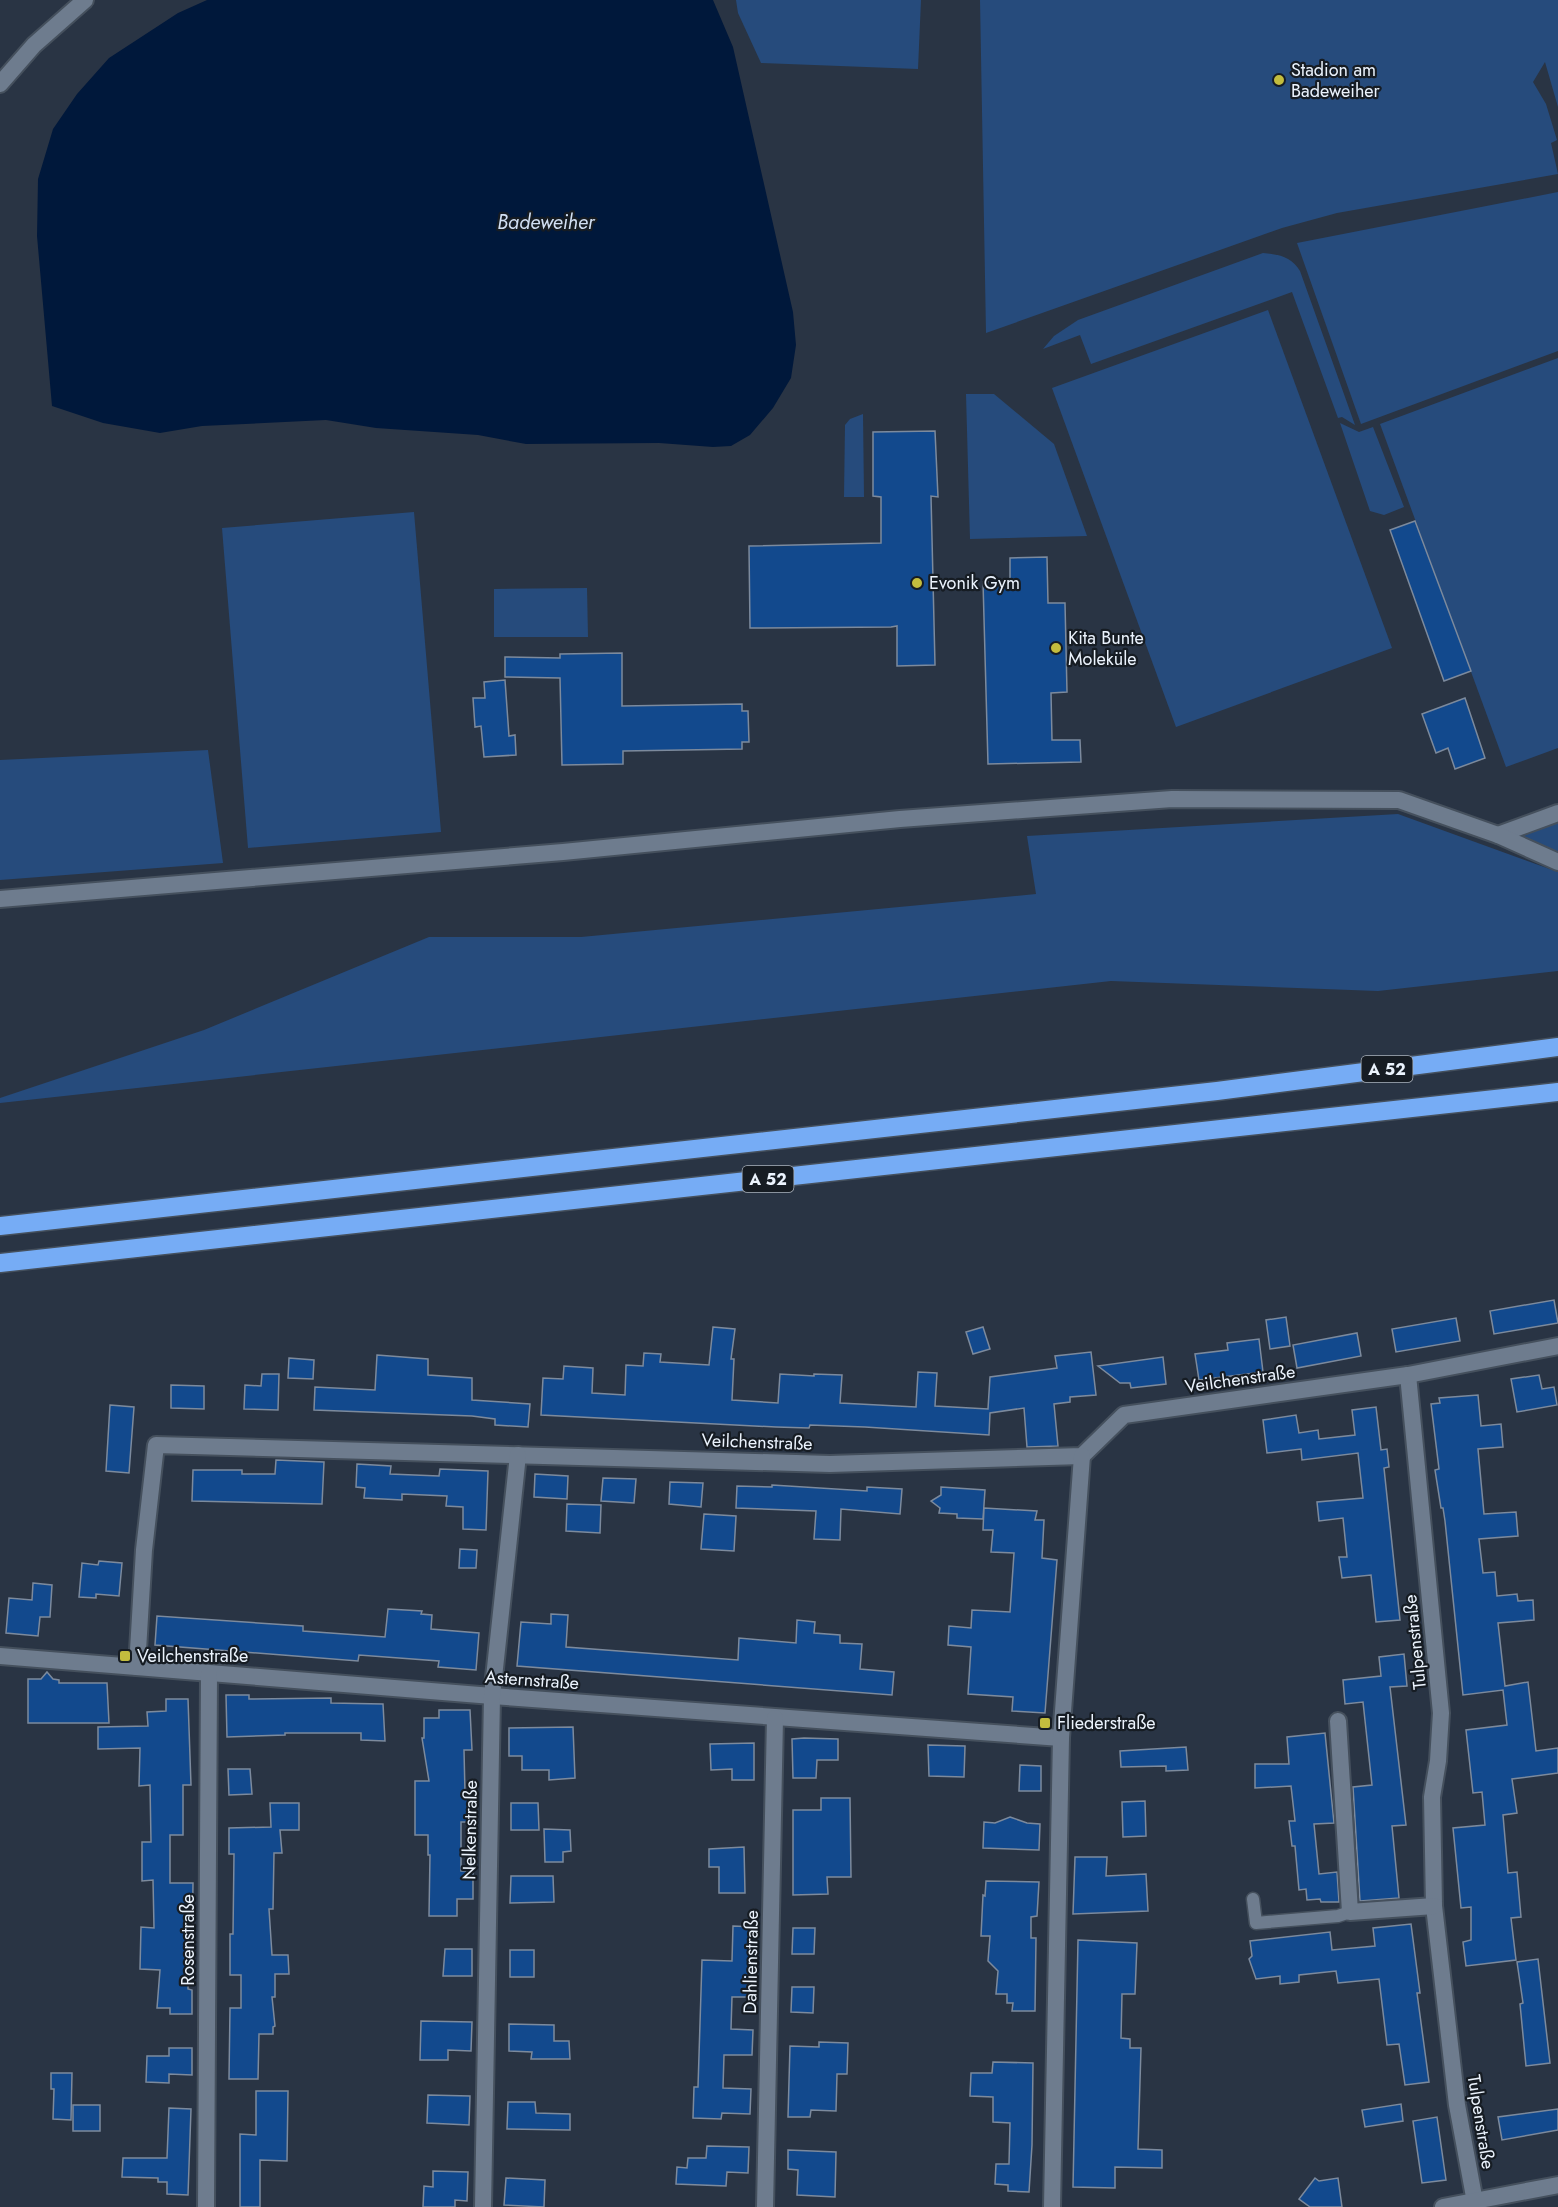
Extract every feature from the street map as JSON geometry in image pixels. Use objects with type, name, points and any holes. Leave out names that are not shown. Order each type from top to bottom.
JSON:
[{"type":"highway","name":"A 52","points":[[0,1226],[1217,1091],[1558,1047]]},
{"type":"highway","name":"A 52","points":[[0,1263],[1558,1092]]},
{"type":"street","points":[[0,84],[34,45],[85,0]]},
{"type":"street","points":[[0,899],[551,853],[910,818],[1172,798],[1399,800],[1498,835],[1558,862]]},
{"type":"street","points":[[1498,835],[1558,813]]},
{"type":"street","name":"Veilchenstraße","points":[[137,1667],[144,1550],[156,1445],[830,1464],[1082,1456],[1124,1415],[1408,1375],[1558,1346]]},
{"type":"street","name":"Tulpenstraße","points":[[1408,1375],[1441,1713],[1438,1761],[1432,1797],[1434,1906],[1457,2105],[1475,2202]]},
{"type":"street","name":"Nelkenstraße","points":[[483,2207],[492,1696],[518,1455]]},
{"type":"street","points":[[1052,2207],[1061,1738],[1082,1456]]},
{"type":"street","name":"Asternstraße","points":[[0,1656],[775,1718],[1061,1738]]},
{"type":"street","name":"Rosenstraße","points":[[206,2207],[209,1674]]},
{"type":"street","name":"Dahlienstraße","points":[[765,2207],[775,1718]]},
{"type":"street","points":[[1338,1721],[1350,1912],[1434,1906]]},
{"type":"street","points":[[1443,2207],[1558,2185]]},
{"type":"lane","points":[[1253,1899],[1256,1923],[1338,1916],[1350,1912]]},
{"type":"shaded area","points":[[736,0],[921,0],[918,69],[761,63],[738,13]]},
{"type":"shaded area","points":[[980,0],[1558,0],[1558,107],[1545,62],[1533,82],[1546,104],[1557,140],[1551,143],[1558,174],[1337,213],[1282,228],[986,333]]},
{"type":"shaded area","points":[[1558,192],[1558,351],[1361,424],[1297,243]]},
{"type":"shaded area","points":[[1263,253],[1284,257],[1293,262],[1300,271],[1355,425],[1342,417],[1338,418],[1292,292],[1091,364],[1080,335],[1043,349],[1054,336],[1078,320]]},
{"type":"shaded area","points":[[1268,310],[1392,648],[1176,727],[1052,388]]},
{"type":"shaded area","points":[[1558,358],[1558,748],[1506,767],[1380,424]]},
{"type":"shaded area","points":[[966,394],[994,394],[1054,444],[1087,536],[970,539]]},
{"type":"shaded area","points":[[863,414],[864,497],[844,497],[845,425],[850,419]]},
{"type":"shaded area","points":[[1340,423],[1359,432],[1373,427],[1404,507],[1384,515],[1370,511]]},
{"type":"shaded area","points":[[414,512],[441,832],[248,848],[222,528]]},
{"type":"shaded area","points":[[587,588],[588,637],[494,637],[494,589]]},
{"type":"shaded area","points":[[208,750],[223,863],[0,880],[0,760]]},
{"type":"shaded area","points":[[1398,814],[1558,872],[1558,971],[1378,991],[1111,981],[0,1103],[0,1098],[204,1030],[429,937],[581,937],[1036,894],[1027,836]]},
{"type":"shaded area","points":[[1558,821],[1558,852],[1521,836],[1523,833]]},
{"type":"water","name":"Badeweiher","points":[[207,0],[713,0],[733,47],[793,312],[796,345],[791,378],[773,408],[750,435],[731,446],[713,447],[659,443],[526,444],[478,435],[376,428],[326,420],[202,426],[160,433],[103,423],[52,406],[37,236],[38,179],[53,129],[77,94],[109,58],[178,13]]},
{"type":"building","points":[[935,431],[938,497],[931,496],[935,665],[897,666],[897,626],[750,628],[749,546],[881,543],[881,497],[873,496],[873,432]]},
{"type":"building","points":[[1415,521],[1471,671],[1444,681],[1390,530]]},
{"type":"building","points":[[1047,557],[1048,603],[1065,603],[1067,692],[1051,693],[1052,740],[1080,740],[1081,762],[988,764],[983,582],[1010,581],[1010,558]]},
{"type":"building","points":[[622,653],[622,706],[742,704],[742,711],[748,711],[749,742],[742,742],[742,749],[623,751],[623,764],[562,765],[560,678],[505,677],[505,657],[560,658],[560,654]]},
{"type":"building","points":[[505,680],[509,736],[515,735],[516,755],[484,757],[481,726],[475,727],[473,698],[485,698],[484,682]]},
{"type":"building","points":[[1465,698],[1485,758],[1455,769],[1448,748],[1436,753],[1422,714]]},
{"type":"building","points":[[1554,1300],[1558,1323],[1494,1334],[1490,1311]]},
{"type":"building","points":[[1286,1317],[1290,1346],[1270,1349],[1266,1320]]},
{"type":"building","points":[[1456,1318],[1460,1341],[1396,1352],[1392,1329]]},
{"type":"building","points":[[713,1327],[735,1329],[731,1359],[734,1359],[732,1400],[778,1403],[780,1374],[842,1375],[840,1403],[916,1407],[918,1372],[937,1373],[935,1406],[988,1409],[990,1377],[1057,1368],[1055,1356],[1091,1352],[1096,1395],[1070,1397],[1070,1402],[1054,1404],[1058,1446],[1027,1447],[1024,1408],[990,1413],[989,1435],[865,1427],[810,1425],[809,1428],[776,1427],[541,1415],[543,1378],[563,1379],[564,1366],[593,1368],[592,1393],[625,1395],[626,1365],[643,1366],[644,1353],[661,1354],[660,1362],[709,1365]]},
{"type":"building","points":[[983,1327],[990,1349],[973,1354],[966,1332]]},
{"type":"building","points":[[1357,1333],[1361,1356],[1297,1368],[1293,1345]]},
{"type":"building","points":[[1259,1339],[1263,1372],[1199,1380],[1195,1354],[1228,1350],[1227,1343]]},
{"type":"building","points":[[377,1355],[428,1359],[428,1375],[472,1378],[472,1400],[530,1404],[528,1427],[495,1425],[495,1419],[472,1416],[314,1410],[315,1387],[375,1390]]},
{"type":"building","points":[[1163,1357],[1166,1384],[1131,1388],[1130,1383],[1120,1383],[1098,1366]]},
{"type":"building","points":[[289,1358],[314,1360],[313,1379],[288,1378]]},
{"type":"building","points":[[262,1374],[279,1374],[278,1410],[244,1409],[245,1385],[261,1386]]},
{"type":"building","points":[[1539,1375],[1542,1389],[1554,1387],[1557,1405],[1517,1412],[1511,1379]]},
{"type":"building","points":[[171,1385],[204,1386],[204,1409],[171,1408]]},
{"type":"building","points":[[1478,1395],[1481,1426],[1501,1424],[1503,1447],[1478,1449],[1484,1514],[1516,1512],[1518,1536],[1479,1539],[1483,1573],[1495,1572],[1497,1596],[1517,1594],[1518,1601],[1533,1600],[1534,1620],[1498,1623],[1505,1686],[1528,1682],[1536,1751],[1558,1748],[1558,1773],[1512,1779],[1517,1813],[1503,1815],[1508,1873],[1517,1872],[1521,1917],[1511,1918],[1516,1960],[1466,1966],[1463,1942],[1471,1940],[1471,1907],[1461,1908],[1453,1828],[1485,1825],[1482,1792],[1473,1793],[1466,1730],[1507,1725],[1503,1690],[1463,1695],[1445,1521],[1435,1470],[1439,1469],[1431,1404],[1440,1403],[1439,1398]]},
{"type":"building","points":[[110,1405],[134,1407],[129,1473],[106,1471]]},
{"type":"building","points":[[1376,1407],[1381,1450],[1387,1449],[1389,1467],[1384,1468],[1400,1620],[1376,1622],[1371,1575],[1342,1578],[1339,1557],[1347,1557],[1343,1518],[1319,1521],[1317,1502],[1363,1498],[1358,1453],[1302,1460],[1301,1449],[1267,1453],[1263,1420],[1296,1415],[1299,1433],[1318,1430],[1319,1439],[1355,1435],[1352,1410]]},
{"type":"building","points":[[276,1460],[324,1462],[322,1504],[192,1501],[193,1470],[242,1470],[242,1474],[275,1474]]},
{"type":"building","points":[[357,1464],[391,1466],[390,1474],[439,1476],[440,1469],[488,1471],[486,1530],[463,1529],[463,1507],[446,1506],[447,1496],[402,1494],[402,1500],[364,1498],[365,1488],[356,1487]]},
{"type":"building","points":[[535,1474],[568,1476],[567,1499],[534,1497]]},
{"type":"building","points":[[603,1478],[636,1479],[634,1503],[601,1501]]},
{"type":"building","points":[[670,1482],[703,1483],[701,1507],[669,1504]]},
{"type":"building","points":[[772,1485],[867,1491],[867,1487],[902,1489],[900,1514],[841,1509],[840,1540],[814,1539],[816,1511],[736,1508],[737,1486],[772,1487]]},
{"type":"building","points":[[941,1487],[985,1490],[983,1519],[957,1518],[957,1514],[939,1513],[940,1508],[931,1501],[941,1495]]},
{"type":"building","points":[[567,1504],[601,1505],[600,1533],[566,1531]]},
{"type":"building","points":[[984,1508],[1037,1511],[1035,1520],[1044,1520],[1042,1558],[1057,1560],[1045,1713],[1012,1711],[1013,1697],[968,1694],[971,1647],[948,1645],[949,1626],[971,1628],[972,1610],[1010,1612],[1014,1553],[991,1552],[993,1530],[983,1530]]},
{"type":"building","points":[[704,1514],[736,1516],[734,1551],[701,1549]]},
{"type":"building","points":[[460,1549],[477,1550],[476,1568],[459,1568]]},
{"type":"building","points":[[99,1561],[122,1563],[119,1596],[96,1594],[96,1598],[79,1597],[82,1563],[98,1565]]},
{"type":"building","points":[[33,1583],[52,1585],[50,1617],[40,1617],[38,1636],[6,1633],[9,1598],[32,1600]]},
{"type":"building","points":[[388,1609],[422,1611],[421,1614],[432,1615],[431,1629],[479,1633],[476,1670],[438,1667],[439,1661],[359,1655],[358,1661],[155,1645],[157,1616],[303,1626],[303,1631],[385,1637]]},
{"type":"building","points":[[551,1614],[568,1615],[566,1647],[738,1660],[739,1638],[796,1643],[797,1620],[815,1622],[814,1633],[840,1635],[840,1643],[862,1644],[860,1669],[894,1672],[892,1695],[517,1666],[521,1622],[551,1624]]},
{"type":"building","points":[[1404,1654],[1407,1686],[1390,1687],[1406,1825],[1392,1826],[1399,1898],[1360,1901],[1353,1787],[1372,1785],[1363,1702],[1345,1704],[1343,1680],[1381,1676],[1379,1657]]},
{"type":"building","points":[[47,1672],[53,1679],[59,1680],[59,1683],[107,1683],[109,1723],[28,1723],[28,1679],[41,1679]]},
{"type":"building","points":[[226,1695],[249,1695],[249,1699],[331,1698],[331,1703],[383,1704],[385,1741],[361,1740],[361,1733],[285,1733],[285,1735],[227,1737]]},
{"type":"building","points":[[166,1699],[188,1699],[191,1785],[183,1785],[183,1835],[170,1835],[170,1883],[193,1883],[192,1955],[188,1955],[188,1989],[192,1990],[192,2014],[170,2014],[170,2008],[157,2008],[160,1970],[140,1969],[141,1927],[154,1928],[153,1880],[142,1881],[142,1842],[151,1842],[150,1785],[139,1786],[140,1748],[98,1749],[98,1727],[148,1726],[147,1712],[166,1711]]},
{"type":"building","points":[[439,1710],[470,1710],[472,1750],[464,1750],[465,1793],[472,1793],[473,1822],[461,1822],[461,1871],[473,1871],[473,1899],[457,1899],[457,1916],[429,1916],[428,1835],[415,1835],[415,1781],[429,1781],[422,1738],[424,1738],[424,1718],[439,1718]]},
{"type":"building","points":[[573,1727],[575,1778],[549,1780],[549,1770],[522,1770],[522,1756],[509,1756],[509,1728]]},
{"type":"building","points":[[1325,1733],[1334,1823],[1314,1824],[1319,1874],[1337,1872],[1339,1902],[1321,1902],[1320,1899],[1307,1900],[1306,1889],[1299,1890],[1295,1846],[1292,1846],[1289,1821],[1295,1821],[1291,1786],[1255,1788],[1255,1764],[1289,1764],[1287,1737]]},
{"type":"building","points":[[792,1739],[838,1739],[838,1760],[817,1760],[816,1778],[793,1778]]},
{"type":"building","points":[[754,1743],[754,1780],[732,1780],[732,1769],[711,1770],[710,1744]]},
{"type":"building","points":[[928,1745],[965,1746],[964,1777],[929,1776]]},
{"type":"building","points":[[1186,1747],[1188,1770],[1166,1771],[1166,1766],[1121,1767],[1120,1751]]},
{"type":"building","points":[[1020,1765],[1041,1766],[1041,1791],[1019,1791]]},
{"type":"building","points":[[228,1769],[250,1769],[252,1794],[229,1795]]},
{"type":"building","points":[[821,1798],[850,1798],[851,1877],[827,1877],[828,1894],[793,1895],[793,1810],[821,1810]]},
{"type":"building","points":[[1145,1801],[1146,1836],[1123,1837],[1122,1802]]},
{"type":"building","points":[[270,1803],[299,1803],[299,1830],[280,1830],[282,1853],[274,1853],[273,1909],[269,1909],[272,1955],[288,1955],[289,1974],[275,1974],[275,1997],[272,1997],[275,2026],[273,2034],[259,2034],[258,2079],[229,2079],[230,2008],[241,2008],[241,1975],[230,1975],[234,1854],[229,1854],[229,1828],[271,1827]]},
{"type":"building","points":[[511,1803],[538,1803],[539,1830],[511,1830]]},
{"type":"building","points":[[1010,1817],[1027,1823],[1040,1824],[1039,1850],[983,1848],[984,1822],[995,1823]]},
{"type":"building","points":[[544,1829],[570,1830],[571,1851],[563,1852],[563,1862],[545,1862]]},
{"type":"building","points":[[744,1847],[745,1893],[719,1893],[719,1867],[709,1867],[709,1849]]},
{"type":"building","points":[[1075,1857],[1107,1857],[1106,1876],[1146,1874],[1148,1911],[1073,1914]]},
{"type":"building","points":[[511,1876],[553,1876],[554,1902],[510,1903]]},
{"type":"building","points":[[986,1881],[1039,1882],[1037,1916],[1031,1917],[1031,1938],[1036,1938],[1035,2011],[1012,2011],[1013,2003],[1007,2003],[1007,1994],[996,1994],[998,1971],[988,1961],[990,1936],[981,1936]]},
{"type":"building","points":[[1411,1924],[1420,1993],[1417,1993],[1429,2082],[1405,2085],[1399,2044],[1387,2045],[1379,1979],[1338,1983],[1336,1971],[1299,1975],[1299,1982],[1280,1984],[1280,1976],[1256,1979],[1249,1959],[1252,1956],[1250,1941],[1330,1932],[1332,1950],[1375,1946],[1373,1928]]},
{"type":"building","points":[[733,1926],[755,1927],[754,1997],[732,1997],[731,2029],[753,2030],[752,2055],[724,2055],[723,2088],[751,2089],[750,2114],[722,2113],[721,2119],[693,2118],[694,2087],[698,2087],[702,1960],[732,1961]]},
{"type":"building","points":[[793,1928],[815,1928],[814,1954],[792,1954]]},
{"type":"building","points":[[1078,1940],[1137,1943],[1135,1994],[1122,1994],[1121,2038],[1130,2039],[1130,2048],[1141,2048],[1138,2149],[1162,2150],[1162,2168],[1115,2167],[1115,2188],[1073,2187]]},
{"type":"building","points":[[445,1949],[472,1949],[472,1976],[443,1976]]},
{"type":"building","points":[[510,1950],[534,1950],[534,1977],[510,1977]]},
{"type":"building","points":[[1538,1959],[1550,2063],[1526,2066],[1520,2004],[1523,2003],[1517,1962]]},
{"type":"building","points":[[792,1987],[814,1987],[813,2013],[791,2012]]},
{"type":"building","points":[[421,2021],[472,2022],[471,2051],[448,2050],[448,2060],[420,2060]]},
{"type":"building","points":[[509,2024],[554,2025],[554,2041],[569,2041],[570,2059],[531,2059],[532,2052],[509,2051]]},
{"type":"building","points":[[819,2042],[848,2043],[847,2074],[837,2074],[836,2111],[811,2110],[810,2117],[788,2117],[790,2046],[819,2047]]},
{"type":"building","points":[[169,2048],[192,2048],[192,2075],[169,2074],[169,2083],[146,2082],[147,2056],[169,2056]]},
{"type":"building","points":[[993,2062],[1033,2063],[1029,2192],[1008,2191],[1008,2185],[995,2184],[996,2164],[1009,2164],[1010,2123],[993,2122],[993,2097],[970,2096],[971,2073],[992,2073]]},
{"type":"building","points":[[51,2073],[72,2073],[71,2120],[53,2119],[54,2089],[51,2089]]},
{"type":"building","points":[[256,2091],[288,2091],[287,2161],[260,2160],[260,2207],[240,2207],[240,2134],[256,2135]]},
{"type":"building","points":[[428,2095],[470,2096],[469,2125],[427,2123]]},
{"type":"building","points":[[508,2102],[535,2102],[536,2113],[570,2114],[570,2130],[507,2129]]},
{"type":"building","points":[[1401,2104],[1403,2121],[1365,2127],[1362,2110]]},
{"type":"building","points":[[73,2105],[100,2105],[100,2131],[73,2131]]},
{"type":"building","points":[[169,2108],[191,2109],[188,2195],[167,2194],[167,2182],[158,2182],[158,2178],[122,2177],[123,2158],[167,2158]]},
{"type":"building","points":[[1558,2109],[1558,2130],[1502,2140],[1498,2117]]},
{"type":"building","points":[[1437,2117],[1446,2180],[1422,2183],[1413,2121]]},
{"type":"building","points":[[707,2146],[749,2147],[748,2173],[727,2172],[726,2186],[676,2184],[677,2167],[687,2168],[688,2158],[706,2158]]},
{"type":"building","points":[[788,2150],[836,2152],[835,2197],[797,2195],[798,2170],[788,2169]]},
{"type":"building","points":[[433,2171],[468,2172],[467,2201],[455,2200],[455,2207],[423,2207],[424,2186],[433,2187]]},
{"type":"building","points":[[506,2178],[545,2180],[544,2207],[504,2205]]},
{"type":"building","points":[[1315,2178],[1319,2181],[1338,2178],[1342,2207],[1310,2207],[1299,2199]]},
{"type":"place","name":"Stadion am Badeweiher","points":[[1279,80]]},
{"type":"place","name":"Evonik Gym","points":[[917,583]]},
{"type":"place","name":"Kita Bunte Moleküle","points":[[1056,648]]},
{"type":"place","name":"Veilchenstraße","points":[[125,1656]]},
{"type":"place","name":"Fliederstraße","points":[[1045,1723]]}]
